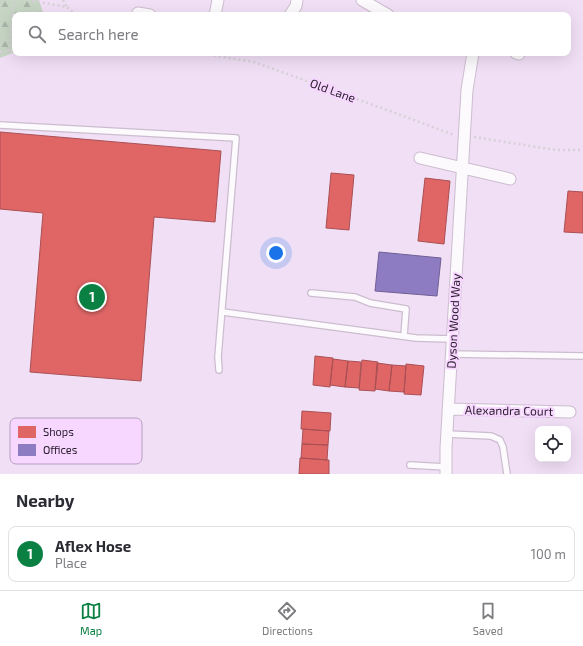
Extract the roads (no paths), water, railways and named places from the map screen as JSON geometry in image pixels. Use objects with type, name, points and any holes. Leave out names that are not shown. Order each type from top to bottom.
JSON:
[{"type":"street","points":[[216,12],[218,0]]},
{"type":"street","points":[[292,12],[296,6],[296,0]]},
{"type":"street","points":[[362,0],[383,12]]},
{"type":"street","name":"Dyson Wood Way","points":[[446,470],[446,434],[462,168],[467,90],[473,56]]},
{"type":"street","points":[[420,158],[510,179]]},
{"type":"street","name":"Alexandra Court","points":[[448,409],[570,412]]},
{"type":"lane","points":[[0,125],[236,138],[223,312],[218,357],[219,370]]},
{"type":"lane","points":[[311,293],[355,297],[370,303],[406,308],[404,336]]},
{"type":"lane","points":[[223,312],[404,336],[452,339]]},
{"type":"lane","points":[[451,354],[583,356]]},
{"type":"lane","points":[[446,434],[491,436],[500,440],[503,448],[507,474]]},
{"type":"lane","points":[[410,465],[446,470]]},
{"type":"place","name":"Aflex Hose","points":[[92,297]]}]
